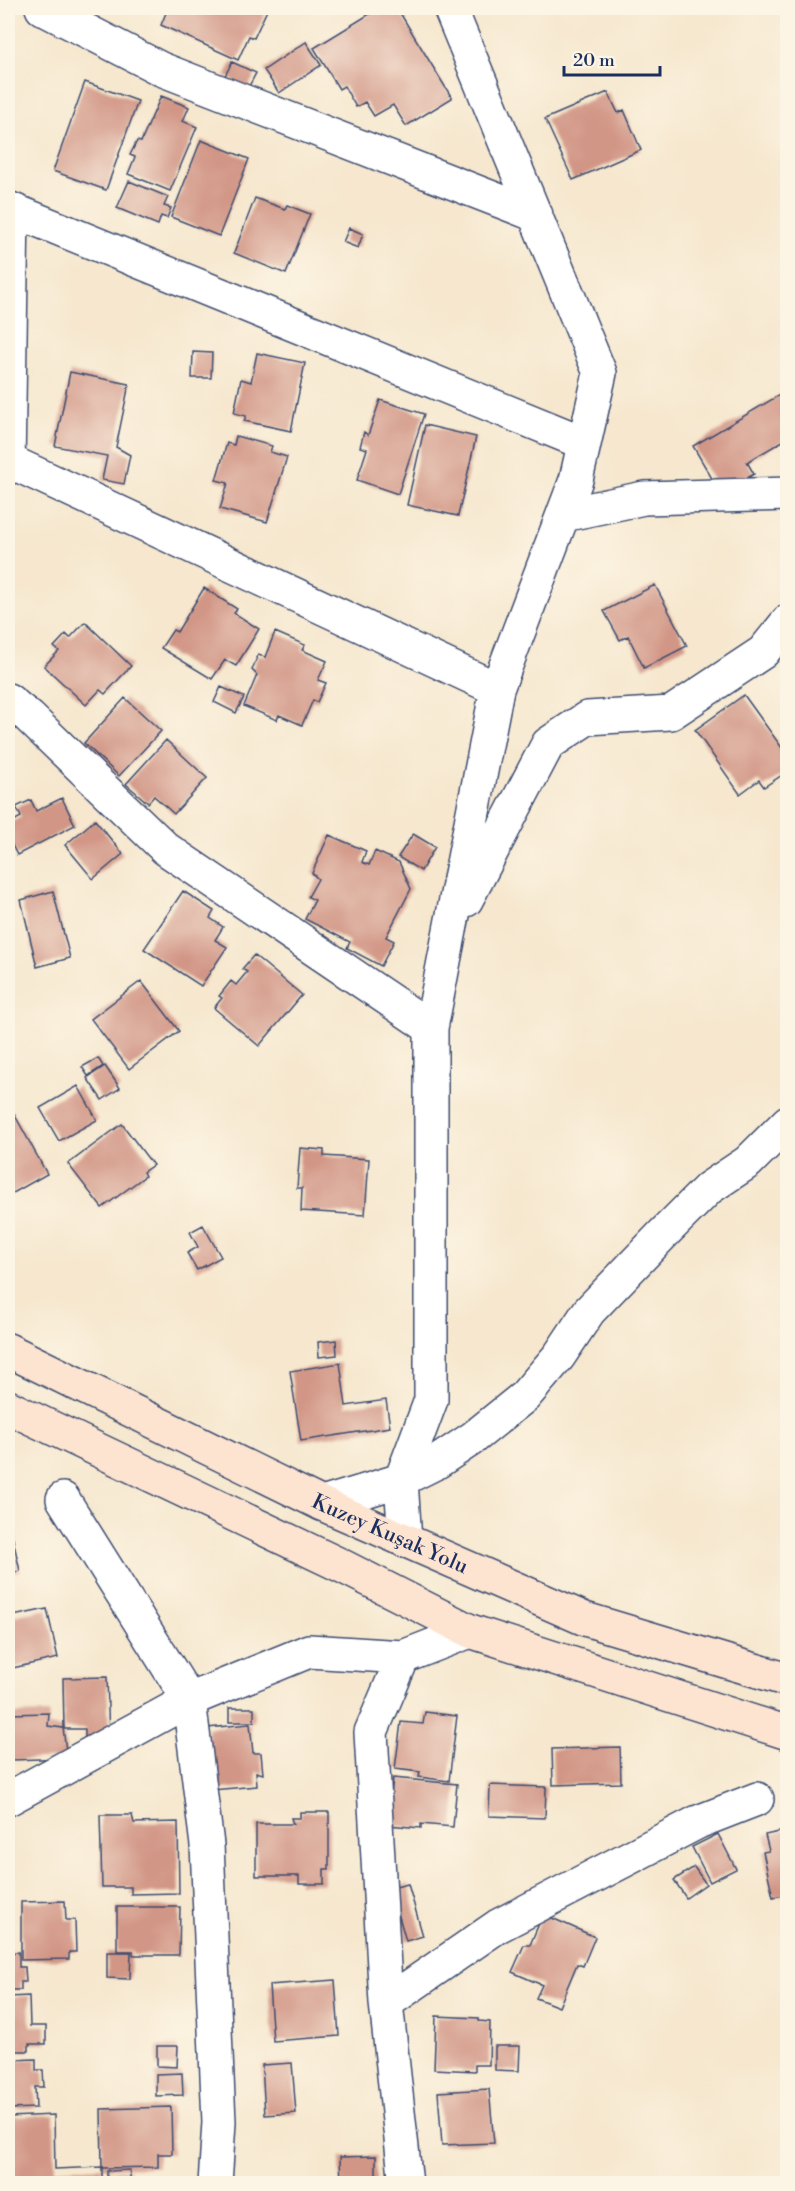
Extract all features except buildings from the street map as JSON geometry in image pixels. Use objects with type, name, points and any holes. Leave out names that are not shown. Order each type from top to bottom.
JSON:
[{"type":"main road","name":"Kuzey Kuşak Yolu","points":[[8,1350],[322,1504],[585,1619],[788,1680]]},
{"type":"main road","points":[[8,1407],[340,1565],[470,1630],[788,1733]]},
{"type":"street","points":[[42,8],[161,69],[536,215]]},
{"type":"street","points":[[405,1541],[401,1480],[431,1400],[431,1028],[497,689],[576,480],[600,373],[450,8]]},
{"type":"street","points":[[497,689],[8,464],[10,209],[584,443]]},
{"type":"street","points":[[563,515],[644,498],[788,494]]},
{"type":"street","points":[[450,930],[548,744],[587,718],[671,712],[763,652],[788,621]]},
{"type":"street","points":[[8,700],[29,717],[166,849],[431,1028]]},
{"type":"street","points":[[322,1504],[401,1480],[437,1462],[473,1438],[525,1396],[559,1356],[589,1311],[709,1188],[748,1162],[788,1122]]},
{"type":"street","points":[[63,1498],[189,1700],[207,1845],[219,2122],[215,2184]]},
{"type":"street","points":[[8,1799],[189,1700],[309,1651],[404,1657],[470,1630]]},
{"type":"street","points":[[404,1657],[371,1732],[386,2003],[406,2184]]},
{"type":"street","points":[[386,2003],[498,1926],[698,1822],[757,1799]]}]
